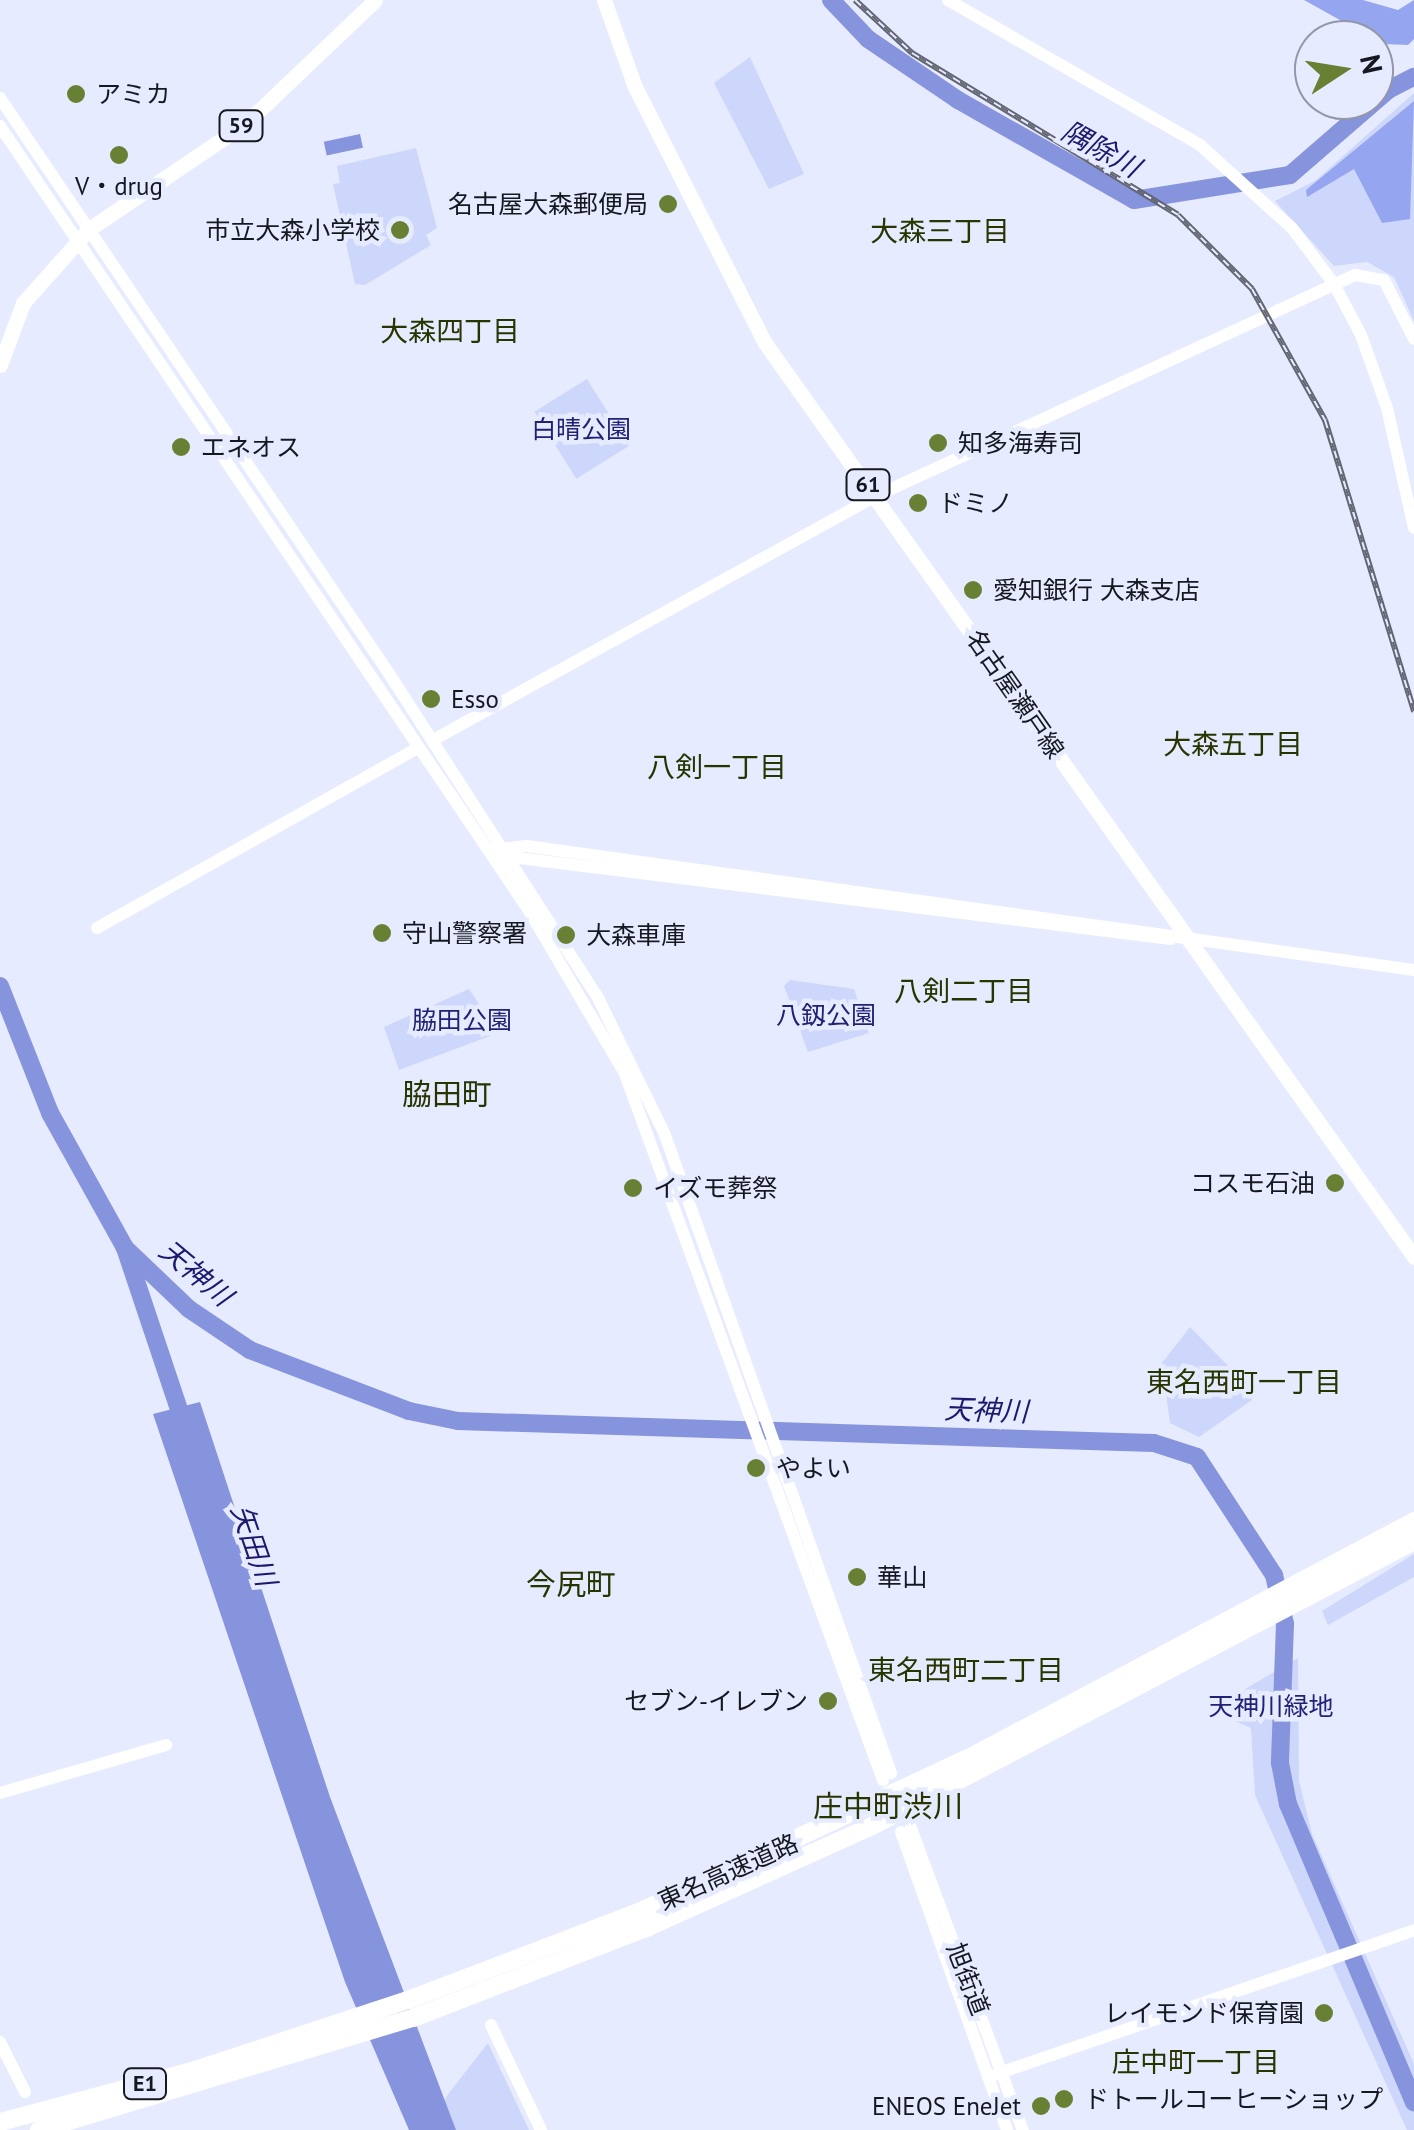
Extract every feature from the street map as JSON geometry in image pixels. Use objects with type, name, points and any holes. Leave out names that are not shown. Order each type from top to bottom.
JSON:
[{"type":"highway","name":"東名高速道路","points":[[39,2130],[644,1929],[872,1826],[1297,1593],[1414,1521]]},
{"type":"highway","name":"東名高速道路","points":[[1297,1593],[1414,1541]]},
{"type":"highway","name":"東名高速道路","points":[[0,2122],[292,2048]]},
{"type":"main road","name":"59","points":[[0,364],[23,302],[84,234],[246,124],[375,0]]},
{"type":"main road","name":"名古屋瀬戸線","points":[[604,0],[630,74],[738,299],[1414,1257]]},
{"type":"street","points":[[948,0],[1200,145],[1247,182],[1334,284],[1376,376],[1414,528]]},
{"type":"street","points":[[0,98],[84,234],[419,747],[497,852],[635,1069],[665,1135],[767,1440],[887,1777]]},
{"type":"street","points":[[0,126],[84,234],[433,740],[625,1074],[759,1416]]},
{"type":"street","points":[[433,740],[876,496],[1334,284],[1364,273],[1384,280],[1414,340]]},
{"type":"street","points":[[98,928],[419,747]]},
{"type":"street","points":[[497,852],[527,846],[1414,970]]},
{"type":"street","points":[[0,1793],[166,1745]]},
{"type":"street","name":"旭街道","points":[[1007,2130],[906,1830],[1023,2130]]},
{"type":"street","points":[[988,2078],[1414,1930]]},
{"type":"street","points":[[491,2025],[541,2130]]},
{"type":"street","points":[[0,2042],[25,2092]]},
{"type":"green space","points":[[750,57],[804,174],[769,189],[714,83]]},
{"type":"green space","points":[[1414,93],[1414,321],[1394,277],[1367,262],[1334,266],[1275,201],[1315,181],[1384,120],[1394,120],[1394,111]]},
{"type":"green space","points":[[416,148],[437,228],[426,235],[431,245],[365,285],[355,284],[333,184],[340,183],[337,166]]},
{"type":"green space","name":"白晴公園","points":[[587,379],[629,446],[576,479],[534,412]]},
{"type":"green space","name":"八釼公園","points":[[790,980],[854,989],[869,1033],[808,1052],[784,986]]},
{"type":"green space","name":"脇田公園","points":[[469,989],[498,1033],[399,1070],[384,1027]]},
{"type":"green space","points":[[1190,1327],[1240,1378],[1252,1400],[1199,1437],[1170,1423],[1162,1363]]},
{"type":"green space","points":[[1414,1554],[1414,1577],[1328,1625],[1322,1611]]},
{"type":"green space","name":"天神川緑地","points":[[1298,1658],[1299,1781],[1312,1834],[1414,2064],[1414,2130],[1407,2130],[1255,1795],[1251,1728],[1209,1710]]},
{"type":"green space","points":[[488,2043],[529,2130],[426,2130],[449,2093]]},
{"type":"shaded area","points":[[1304,0],[1363,0],[1398,10],[1414,0],[1414,39],[1408,45],[1394,44],[1394,20],[1340,20]]},
{"type":"shaded area","points":[[1414,101],[1410,219],[1382,223],[1354,169],[1307,197],[1306,190]]},
{"type":"shaded area","points":[[360,134],[363,148],[327,155],[324,142]]},
{"type":"shaded area","points":[[200,1402],[330,1797],[456,2130],[409,2130],[345,1982],[153,1414]]},
{"type":"waterway","name":"隅除川","points":[[831,0],[868,39],[958,100],[1134,200],[1290,175],[1388,90],[1414,77]]},
{"type":"waterway","name":"矢田川","points":[[0,986],[50,1113],[125,1248],[185,1427]]},
{"type":"waterway","name":"天神川","points":[[125,1248],[189,1309],[250,1350],[409,1411],[458,1421],[1154,1443],[1197,1457],[1274,1575],[1285,1624],[1280,1763],[1288,1804],[1414,2103]]},
{"type":"railway","points":[[855,0],[912,53],[1178,215],[1252,289],[1325,420],[1414,712]]},
{"type":"place","name":"アミカ","points":[[76,94]]},
{"type":"place","name":"V・drug","points":[[119,155]]},
{"type":"place","name":"名古屋大森郵便局","points":[[668,204]]},
{"type":"place","name":"市立大森小学校","points":[[400,230]]},
{"type":"place","name":"知多海寿司","points":[[938,443]]},
{"type":"place","name":"エネオス","points":[[181,447]]},
{"type":"place","name":"ドミノ","points":[[918,503]]},
{"type":"place","name":"愛知銀行 大森支店","points":[[973,590]]},
{"type":"place","name":"Esso","points":[[431,699]]},
{"type":"place","name":"守山警察署","points":[[382,933]]},
{"type":"place","name":"大森車庫","points":[[566,935]]},
{"type":"place","name":"コスモ石油","points":[[1335,1183]]},
{"type":"place","name":"イズモ葬祭","points":[[633,1188]]},
{"type":"place","name":"やよい","points":[[756,1468]]},
{"type":"place","name":"華山","points":[[857,1577]]},
{"type":"place","name":"セブン-イレブン","points":[[828,1701]]},
{"type":"place","name":"レイモンド保育園","points":[[1324,2013]]},
{"type":"place","name":"ドトールコーヒーショップ","points":[[1064,2099]]},
{"type":"place","name":"ENEOS EneJet","points":[[1041,2106]]},
{"type":"district","name":"大森三丁目","points":[[940,231]]},
{"type":"district","name":"大森四丁目","points":[[450,331]]},
{"type":"district","name":"大森五丁目","points":[[1233,744]]},
{"type":"district","name":"八剣一丁目","points":[[717,767]]},
{"type":"district","name":"八剣二丁目","points":[[964,991]]},
{"type":"district","name":"脇田町","points":[[447,1094]]},
{"type":"district","name":"東名西町一丁目","points":[[1244,1382]]},
{"type":"district","name":"今尻町","points":[[571,1584]]},
{"type":"district","name":"東名西町二丁目","points":[[966,1670]]},
{"type":"district","name":"庄中町渋川","points":[[888,1806]]},
{"type":"district","name":"庄中町一丁目","points":[[1196,2062]]}]
